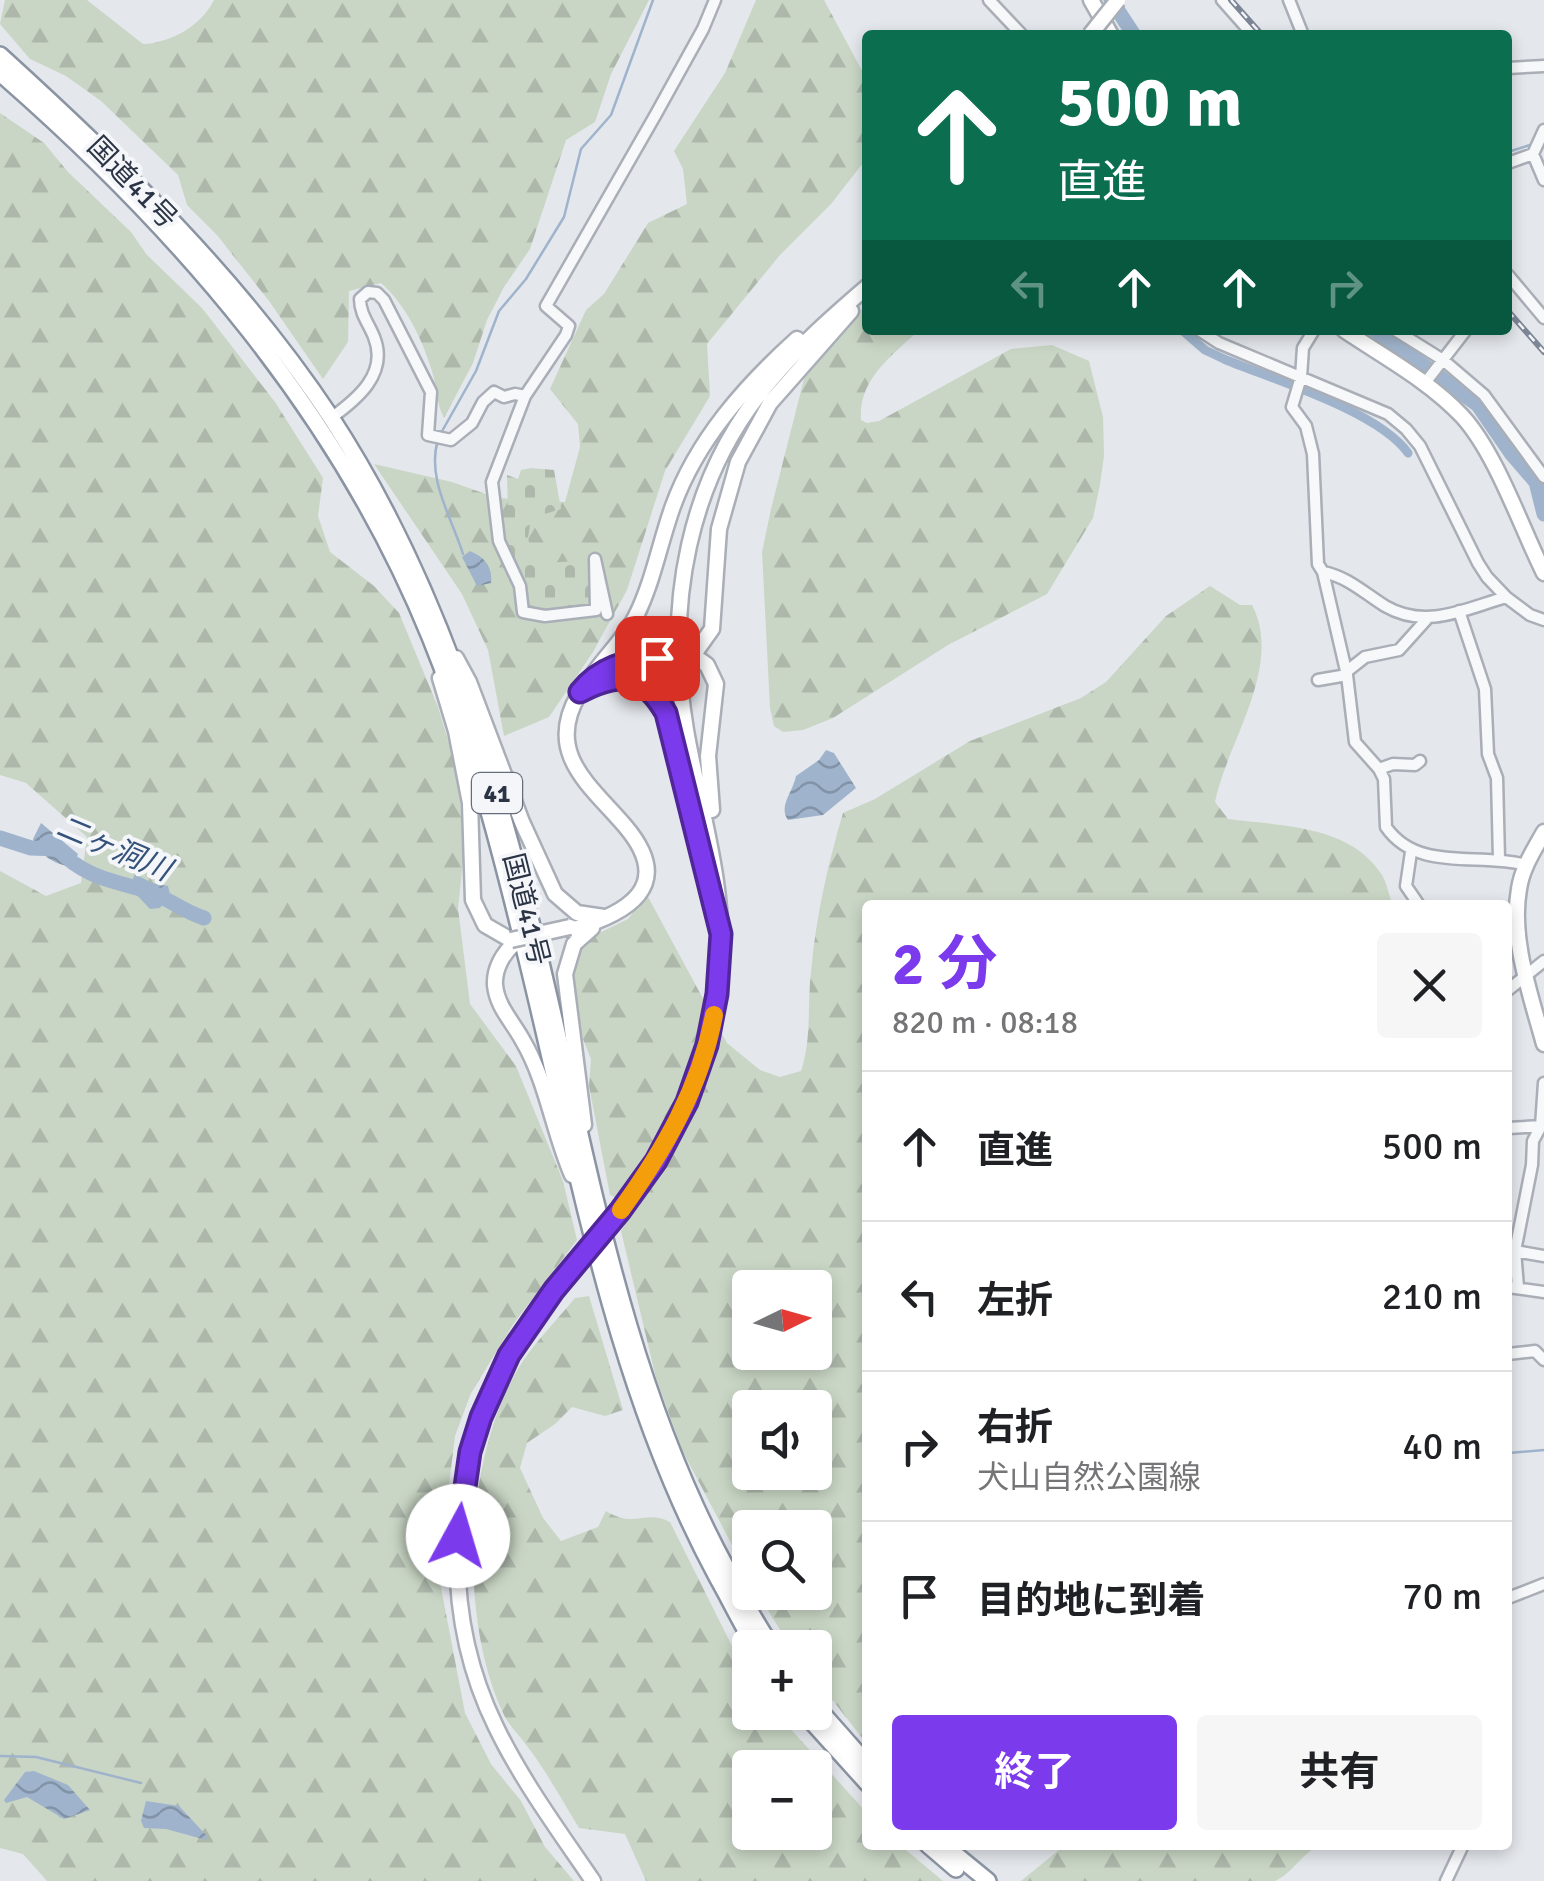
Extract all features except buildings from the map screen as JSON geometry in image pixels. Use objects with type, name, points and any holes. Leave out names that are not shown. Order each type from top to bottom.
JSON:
[{"type":"highway","name":"国道41号","points":[[0,55],[107,152],[235,290],[331,418],[381,504],[499,801],[537,946],[588,1171],[632,1333],[676,1463],[708,1534],[763,1630]]},
{"type":"highway","name":"国道41号","points":[[0,73],[108,172],[188,255],[280,368],[346,468],[435,634],[506,872],[579,1189],[634,1388],[663,1466],[746,1630]]},
{"type":"highway","points":[[832,1724],[862,1758]]},
{"type":"highway","points":[[819,1730],[862,1777]]},
{"type":"highway","points":[[922,1850],[956,1881]]},
{"type":"highway","points":[[934,1850],[971,1881]]},
{"type":"highway","points":[[950,1850],[988,1881]]},
{"type":"main road","points":[[1090,0],[1108,30]]},
{"type":"main road","points":[[1094,30],[1118,0]]},
{"type":"main road","points":[[588,1171],[565,974],[574,944],[581,935],[624,911],[638,898],[645,880],[644,863],[627,828],[586,786],[572,764],[568,721],[580,692],[629,630],[638,612],[675,500],[716,425],[777,357],[862,283]]},
{"type":"main road","points":[[721,934],[680,686],[676,636],[689,541],[716,467],[767,384],[818,330],[862,293]]},
{"type":"main road","points":[[695,653],[712,629],[719,528],[738,462],[770,404],[862,295]]},
{"type":"main road","points":[[1352,335],[1427,381],[1475,432],[1539,552],[1544,573]]},
{"type":"main road","points":[[435,634],[469,682],[522,822],[555,894],[577,913],[610,918]]},
{"type":"main road","points":[[435,634],[466,780],[473,832],[474,900],[485,925],[513,942]]},
{"type":"main road","points":[[590,679],[624,658],[695,653]]},
{"type":"main road","points":[[593,1881],[518,1768],[478,1686],[465,1636],[457,1563],[462,1493],[481,1417],[509,1355],[529,1322],[656,1161],[698,1073],[717,994],[722,871],[708,775],[716,684],[695,653]]},
{"type":"main road","points":[[580,692],[608,679],[628,679],[649,690],[666,713],[721,934]]},
{"type":"main road","points":[[1544,832],[1518,889],[1513,932],[1544,1044]]},
{"type":"main road","points":[[579,1189],[558,1144],[534,1060],[498,999],[496,972],[513,942],[610,918]]},
{"type":"street","points":[[608,614],[595,560],[596,610],[544,616],[523,612],[520,586],[499,541],[492,482],[525,396],[569,326],[546,306],[704,29],[715,0]]},
{"type":"street","points":[[989,0],[1017,30]]},
{"type":"street","points":[[1222,0],[1249,30]]},
{"type":"street","points":[[1289,0],[1300,30]]},
{"type":"street","points":[[1512,68],[1544,66]]},
{"type":"street","points":[[1512,162],[1532,154],[1542,132]]},
{"type":"street","points":[[1532,154],[1544,180]]},
{"type":"street","points":[[1512,280],[1544,318]]},
{"type":"street","points":[[331,418],[362,395],[370,382],[377,346],[360,308],[360,299],[368,292],[377,293],[426,376],[431,392],[428,436],[451,440],[472,423],[483,402],[494,392],[504,397],[525,396]]},
{"type":"street","points":[[1207,335],[1388,414],[1406,429],[1420,446],[1486,578],[1530,616],[1544,620]]},
{"type":"street","points":[[1311,335],[1302,348],[1301,377],[1292,407],[1306,426],[1312,454],[1318,564],[1346,674],[1355,742],[1380,769],[1386,791],[1386,827],[1411,852],[1443,858],[1500,859],[1526,865]]},
{"type":"street","points":[[1403,335],[1443,360],[1484,395],[1544,477]]},
{"type":"street","points":[[1427,381],[1463,335]]},
{"type":"street","points":[[1323,572],[1360,587],[1386,607],[1426,620]]},
{"type":"street","points":[[1318,680],[1346,674],[1365,658],[1399,650],[1426,620],[1506,598]]},
{"type":"street","points":[[1459,611],[1485,689],[1488,754],[1497,778],[1500,859]]},
{"type":"street","points":[[1380,769],[1420,762]]},
{"type":"street","points":[[1411,852],[1406,886],[1416,900]]},
{"type":"street","points":[[1512,987],[1544,961]]},
{"type":"street","points":[[1544,1083],[1541,1126],[1533,1141],[1512,1287],[1544,1292]]},
{"type":"street","points":[[1512,1128],[1541,1126]]},
{"type":"street","points":[[1515,1251],[1544,1256]]},
{"type":"street","points":[[1512,1353],[1535,1350],[1544,1360]]},
{"type":"street","points":[[1512,1596],[1544,1584]]},
{"type":"street","points":[[1446,1881],[1461,1850]]},
{"type":"green space","points":[[5,0],[87,0],[143,44],[184,31],[201,18],[214,0],[649,0],[611,74],[595,122],[566,140],[530,249],[487,320],[473,363],[444,418],[418,335],[381,283],[349,291],[348,342],[323,379],[269,301],[217,235],[187,205],[178,175],[101,101],[66,76],[30,59],[0,24]]},
{"type":"green space","points":[[756,0],[824,0],[862,71],[862,164],[707,344],[710,396],[665,471],[627,590],[593,652],[549,717],[504,736],[488,650],[462,594],[374,464],[452,482],[497,498],[565,502],[580,447],[578,424],[550,389],[586,310],[604,294],[648,223],[687,204],[683,169],[674,151],[725,73]]},
{"type":"green space","points":[[0,113],[44,143],[68,172],[131,232],[147,255],[202,308],[275,402],[323,478],[318,516],[330,552],[374,586],[399,613],[438,707],[458,773],[464,852],[458,908],[470,1004],[516,1066],[563,1181],[577,1240],[514,1323],[471,1393],[455,1436],[435,1556],[465,1713],[491,1764],[521,1801],[545,1847],[574,1881],[47,1881],[23,1854],[0,1848],[0,871],[46,896],[81,883],[87,837],[26,783],[0,775]]},
{"type":"green space","points":[[862,309],[862,335],[914,335],[871,380],[862,405],[861,420],[867,423],[879,421],[1011,349],[1052,345],[1089,361],[1103,417],[1104,456],[1093,518],[1047,594],[948,645],[833,718],[803,730],[783,732],[774,726],[770,708],[762,552],[804,379],[825,349]]},
{"type":"green space","points":[[521,470],[554,470],[561,509],[531,518],[528,538],[534,564],[589,560],[593,605],[545,612],[526,608],[522,571],[513,566],[503,525],[508,508],[507,475],[518,479]]},
{"type":"green space","points":[[1210,586],[1240,605],[1252,605],[1260,629],[1258,678],[1215,802],[1228,819],[1312,830],[1352,846],[1382,875],[1391,900],[862,900],[862,1738],[832,1700],[832,1630],[780,1630],[768,1610],[832,1610],[832,1510],[732,1510],[732,1545],[682,1450],[656,1378],[621,1231],[662,1168],[650,1156],[619,1199],[610,1195],[589,1086],[591,1059],[572,1012],[573,957],[587,939],[628,919],[647,895],[727,1043],[760,1070],[780,1077],[801,1071],[807,1046],[816,932],[843,813],[875,799],[970,741],[1081,698],[1106,682],[1166,616]]},
{"type":"green space","points":[[589,1296],[623,1410],[605,1416],[572,1407],[527,1443],[520,1468],[543,1518],[561,1541],[598,1527],[606,1511],[625,1518],[654,1517],[670,1522],[732,1646],[732,1730],[791,1730],[810,1750],[732,1750],[732,1850],[832,1850],[832,1775],[862,1808],[862,1850],[906,1850],[943,1881],[646,1881],[625,1834],[579,1828],[506,1718],[489,1674],[479,1630],[474,1584],[478,1489],[502,1401],[521,1364],[575,1298]]},
{"type":"green space","points":[[1059,1850],[1312,1850],[1275,1881],[1021,1881]]},
{"type":"water","points":[[470,551],[486,563],[491,583],[477,586],[462,557]]},
{"type":"water","points":[[826,750],[834,753],[856,788],[823,815],[788,820],[785,804],[796,776]]},
{"type":"water","points":[[41,823],[78,854],[73,866],[55,862],[39,850],[33,839]]},
{"type":"water","points":[[135,874],[168,886],[170,894],[160,908],[150,909],[129,887]]},
{"type":"water","points":[[34,1771],[68,1785],[90,1810],[64,1819],[27,1797],[6,1803],[4,1800],[25,1772]]},
{"type":"water","points":[[146,1801],[179,1806],[207,1836],[206,1840],[166,1829],[144,1828],[141,1821]]},
{"type":"waterway","points":[[441,433],[476,371],[499,311],[526,279],[564,217],[581,149],[611,115],[653,0]]},
{"type":"waterway","points":[[1111,0],[1131,30]]},
{"type":"waterway","points":[[1512,151],[1533,144]]},
{"type":"waterway","points":[[1188,335],[1224,359],[1350,410],[1394,438],[1408,453]]},
{"type":"waterway","points":[[1382,335],[1478,405],[1536,482],[1544,514]]},
{"type":"waterway","points":[[438,440],[438,483],[463,554]]},
{"type":"waterway","name":"二ヶ洞川","points":[[0,838],[31,848],[58,849],[88,872],[155,894],[204,918]]},
{"type":"waterway","points":[[1512,979],[1518,974]]},
{"type":"waterway","points":[[1512,1453],[1544,1450]]},
{"type":"waterway","points":[[0,1756],[36,1757],[141,1783]]},
{"type":"railway","points":[[1231,0],[1258,30]]},
{"type":"railway","points":[[1512,316],[1544,352]]},
{"type":"slow traffic","points":[[621,1210],[656,1161],[687,1102],[714,1015]]},
{"type":"route","points":[[458,1536],[470,1452],[494,1385],[529,1322],[656,1161],[687,1102],[713,1020],[721,934],[666,713],[649,690],[628,679],[608,679],[580,692],[590,679],[609,668],[657,658]]}]
